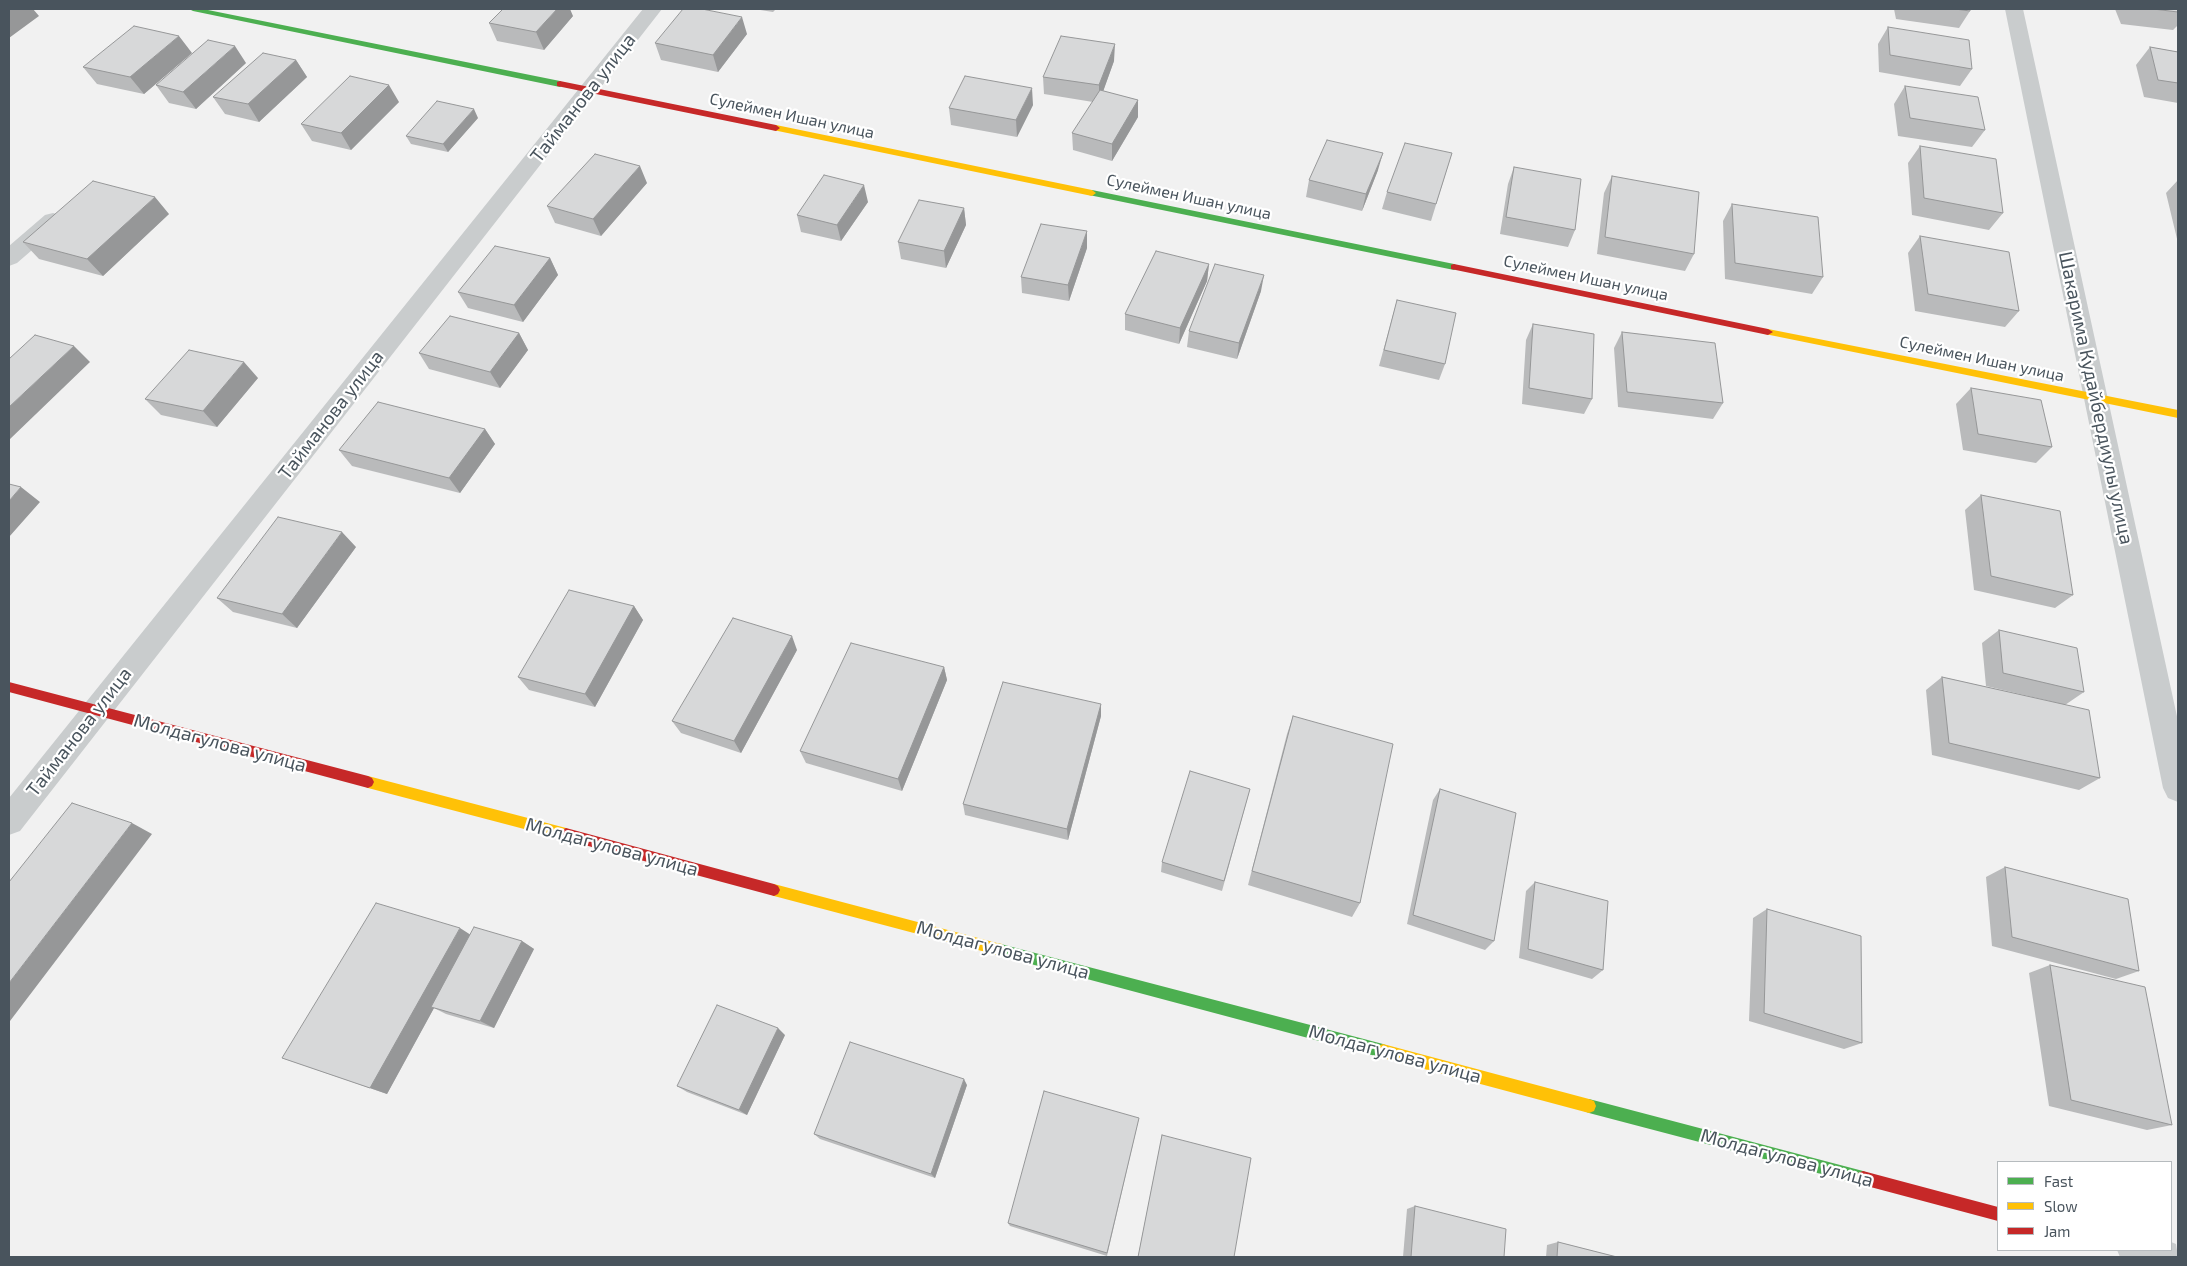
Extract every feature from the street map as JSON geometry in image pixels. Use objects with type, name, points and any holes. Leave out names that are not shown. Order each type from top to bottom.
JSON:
[{"type":"street","name":"Сулеймен Ишан улица","points":[[193,9],[2178,414]]},
{"type":"street","name":"Тайманова улица","points":[[9,821],[653,9]]},
{"type":"street","name":"Шакарима Кудайбердиулы улица","points":[[2014,9],[2178,788]]},
{"type":"street","points":[[9,258],[71,205]]},
{"type":"street","name":"Молдагулова улица","points":[[9,687],[1997,1214]]},
{"type":"street","points":[[2139,1251],[2163,1257]]},
{"type":"building","points":[[503,9],[557,9],[536,32],[489,23]]},
{"type":"building","points":[[683,9],[702,9],[742,17],[713,55],[655,43]]},
{"type":"building","points":[[2153,9],[2178,9],[2178,12]]},
{"type":"building","points":[[134,26],[179,36],[130,77],[83,67]]},
{"type":"building","points":[[1888,27],[1969,40],[1972,69],[1890,55]]},
{"type":"building","points":[[1061,36],[1115,44],[1099,85],[1043,77]]},
{"type":"building","points":[[208,40],[235,46],[183,92],[156,85]]},
{"type":"building","points":[[2150,47],[2178,52],[2178,83],[2158,80]]},
{"type":"building","points":[[263,53],[296,60],[248,104],[213,97]]},
{"type":"building","points":[[350,76],[389,85],[341,133],[301,124]]},
{"type":"building","points":[[965,76],[1032,88],[1016,120],[949,108]]},
{"type":"building","points":[[1905,86],[1978,97],[1985,130],[1910,118]]},
{"type":"building","points":[[1100,90],[1138,100],[1112,144],[1072,133]]},
{"type":"building","points":[[437,101],[474,109],[443,144],[406,136]]},
{"type":"building","points":[[1327,140],[1383,153],[1366,194],[1309,180]]},
{"type":"building","points":[[1405,143],[1452,153],[1436,204],[1387,192]]},
{"type":"building","points":[[1920,146],[1996,159],[2003,213],[1924,198]]},
{"type":"building","points":[[595,154],[640,166],[593,219],[547,206]]},
{"type":"building","points":[[1514,167],[1581,179],[1575,230],[1506,217]]},
{"type":"building","points":[[824,175],[864,185],[837,225],[797,215]]},
{"type":"building","points":[[1612,176],[1699,192],[1694,254],[1605,237]]},
{"type":"building","points":[[93,181],[155,197],[87,259],[23,242]]},
{"type":"building","points":[[919,200],[964,208],[944,251],[898,242]]},
{"type":"building","points":[[1732,204],[1818,217],[1823,277],[1735,263]]},
{"type":"building","points":[[1041,224],[1087,231],[1068,285],[1021,277]]},
{"type":"building","points":[[1920,236],[2009,252],[2019,311],[1928,294]]},
{"type":"building","points":[[495,246],[550,258],[514,305],[458,292]]},
{"type":"building","points":[[1156,251],[1209,264],[1180,328],[1125,314]]},
{"type":"building","points":[[1215,264],[1264,275],[1239,343],[1189,331]]},
{"type":"building","points":[[1397,300],[1456,313],[1445,364],[1384,350]]},
{"type":"building","points":[[450,316],[519,333],[490,372],[419,353]]},
{"type":"building","points":[[1533,324],[1594,334],[1592,399],[1529,388]]},
{"type":"building","points":[[1622,332],[1715,343],[1723,403],[1627,392]]},
{"type":"building","points":[[35,335],[74,346],[9,407],[9,359]]},
{"type":"building","points":[[189,350],[244,362],[203,411],[145,399]]},
{"type":"building","points":[[1971,388],[2041,400],[2052,447],[1978,434]]},
{"type":"building","points":[[378,402],[485,429],[449,478],[339,450]]},
{"type":"building","points":[[9,484],[21,487],[9,501]]},
{"type":"building","points":[[1981,495],[2060,511],[2073,595],[1991,576]]},
{"type":"building","points":[[278,517],[342,532],[282,614],[217,598]]},
{"type":"building","points":[[569,590],[634,606],[585,694],[518,677]]},
{"type":"building","points":[[733,618],[792,636],[734,741],[672,721]]},
{"type":"building","points":[[1999,630],[2077,648],[2084,692],[2003,673]]},
{"type":"building","points":[[851,643],[944,667],[898,779],[800,751]]},
{"type":"building","points":[[1942,677],[2089,710],[2100,778],[1949,743]]},
{"type":"building","points":[[1003,682],[1101,704],[1067,829],[963,804]]},
{"type":"building","points":[[1293,716],[1393,744],[1360,903],[1252,871]]},
{"type":"building","points":[[1190,771],[1250,789],[1224,881],[1162,862]]},
{"type":"building","points":[[1440,789],[1516,813],[1494,941],[1413,915]]},
{"type":"building","points":[[72,803],[132,823],[9,983],[9,882]]},
{"type":"building","points":[[2005,867],[2128,899],[2139,971],[2012,937]]},
{"type":"building","points":[[1535,882],[1608,901],[1603,970],[1528,949]]},
{"type":"building","points":[[376,903],[460,928],[370,1088],[282,1058]]},
{"type":"building","points":[[1767,909],[1861,936],[1862,1043],[1764,1013]]},
{"type":"building","points":[[474,927],[522,941],[480,1021],[431,1007]]},
{"type":"building","points":[[2050,965],[2145,987],[2172,1125],[2071,1100]]},
{"type":"building","points":[[717,1005],[778,1028],[739,1110],[677,1086]]},
{"type":"building","points":[[850,1042],[964,1079],[931,1174],[814,1134]]},
{"type":"building","points":[[1044,1091],[1139,1118],[1107,1253],[1008,1223]]},
{"type":"building","points":[[1162,1135],[1251,1158],[1234,1257],[1138,1257]]},
{"type":"building","points":[[1415,1206],[1506,1229],[1504,1257],[1411,1257]]},
{"type":"building","points":[[1558,1242],[1617,1257],[1557,1257]]},
{"type":"traffic: fast","points":[[193,9],[560,84]]},
{"type":"traffic: fast","points":[[1092,193],[1454,267]]},
{"type":"traffic: fast","points":[[997,949],[1383,1051]]},
{"type":"traffic: fast","points":[[1589,1106],[1863,1178]]},
{"type":"traffic: slow","points":[[776,128],[1092,193]]},
{"type":"traffic: slow","points":[[1768,332],[2178,414]]},
{"type":"traffic: slow","points":[[368,782],[566,834]]},
{"type":"traffic: slow","points":[[774,890],[997,949]]},
{"type":"traffic: slow","points":[[1383,1051],[1589,1106]]},
{"type":"traffic: jam","points":[[560,84],[776,128]]},
{"type":"traffic: jam","points":[[1454,267],[1768,332]]},
{"type":"traffic: jam","points":[[9,687],[368,782]]},
{"type":"traffic: jam","points":[[566,834],[774,890]]},
{"type":"traffic: jam","points":[[1863,1178],[1997,1214]]}]
